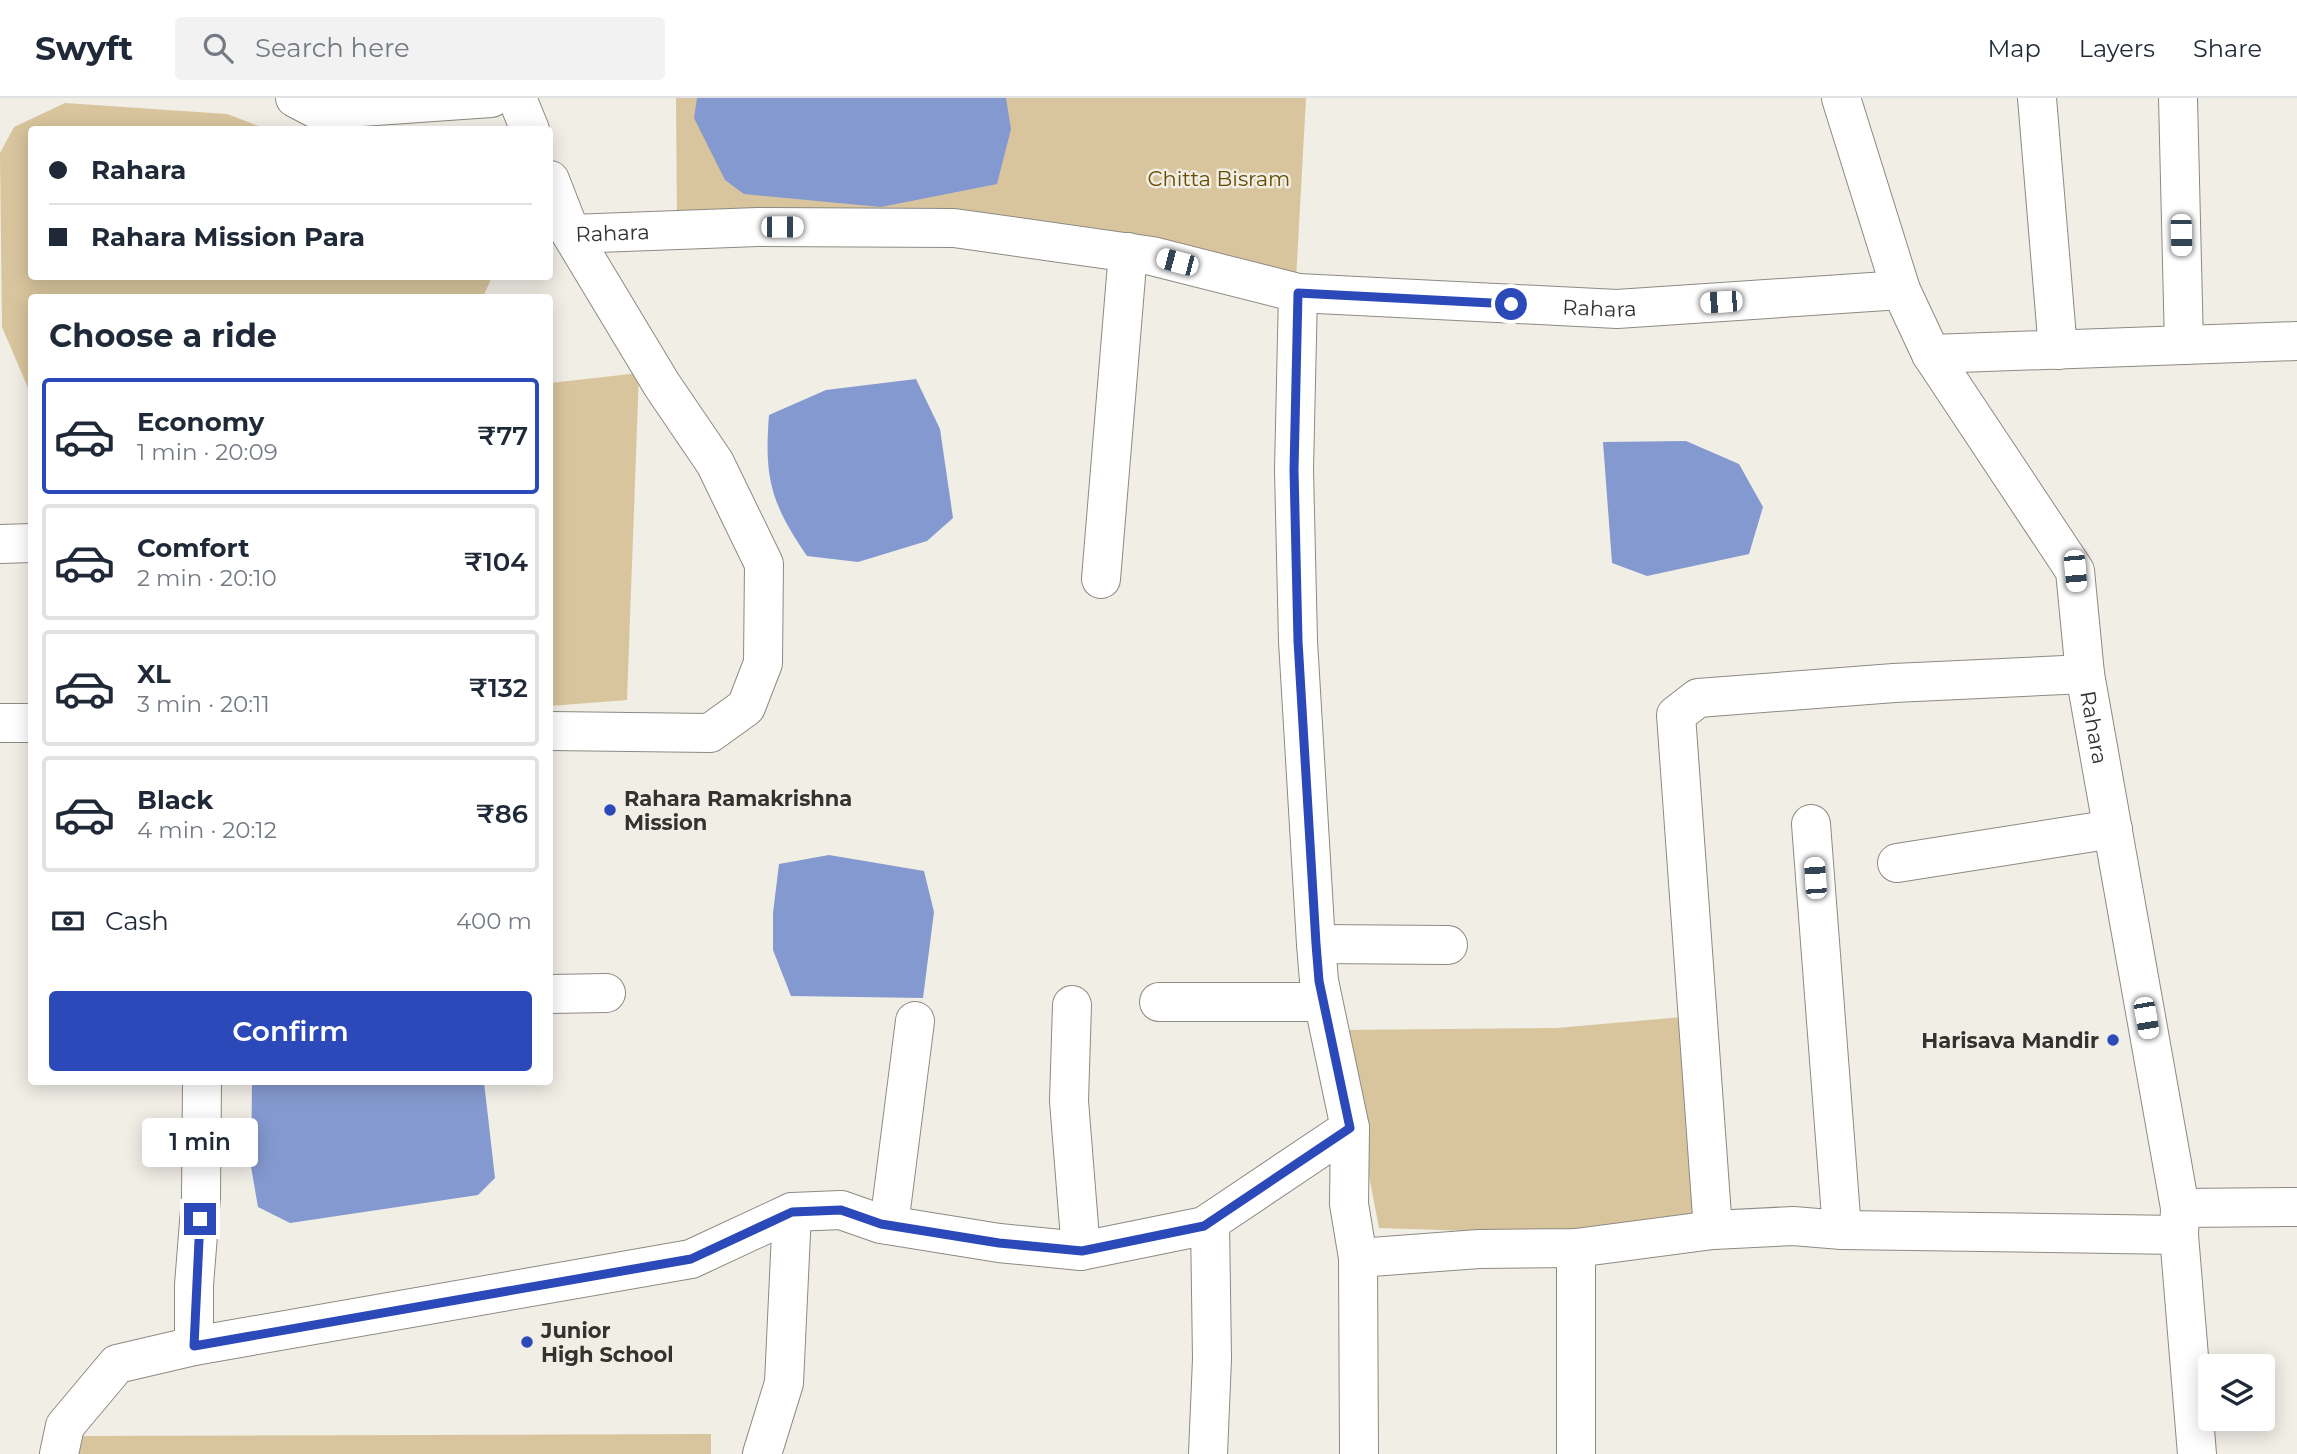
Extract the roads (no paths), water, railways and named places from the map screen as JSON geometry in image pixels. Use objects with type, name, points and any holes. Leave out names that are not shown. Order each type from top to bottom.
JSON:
[{"type":"street","points":[[295,98],[318,110],[491,98]]},
{"type":"street","points":[[517,98],[528,126]]},
{"type":"street","name":"Rahara","points":[[1841,98],[1901,290],[1931,354],[2075,571],[2085,674],[2179,1221],[2197,1454]]},
{"type":"street","points":[[2037,98],[2058,350]]},
{"type":"street","points":[[2178,98],[2183,345]]},
{"type":"street","points":[[553,188],[571,234]]},
{"type":"street","name":"Rahara","points":[[553,731],[710,733],[746,707],[763,663],[764,564],[715,463],[662,385],[571,234],[758,227],[954,228],[1153,256],[1298,293],[1618,309],[1901,290]]},
{"type":"street","points":[[1101,579],[1128,252]]},
{"type":"street","points":[[1298,293],[1294,470],[1298,641],[1316,944],[1323,1002],[1350,1128],[1349,1205],[1359,1258],[1359,1454]]},
{"type":"street","points":[[1931,354],[2297,341]]},
{"type":"street","points":[[0,544],[28,543]]},
{"type":"street","points":[[1713,1230],[1676,715],[1698,698],[1894,683],[2085,674]]},
{"type":"street","points":[[0,723],[28,723]]},
{"type":"street","points":[[1811,824],[1842,1230]]},
{"type":"street","points":[[1898,863],[2113,829]]},
{"type":"street","points":[[1316,944],[1448,945]]},
{"type":"street","points":[[553,994],[606,993]]},
{"type":"street","points":[[1159,1002],[1323,1002]]},
{"type":"street","points":[[1072,1005],[1069,1101],[1082,1251]]},
{"type":"street","points":[[888,1225],[915,1021]]},
{"type":"street","points":[[194,1346],[194,1285],[201,1197],[202,1085]]},
{"type":"street","points":[[59,1454],[65,1426],[117,1364],[194,1346],[691,1259],[792,1212],[841,1210],[888,1225],[999,1243],[1082,1251],[1204,1226],[1350,1128]]},
{"type":"street","points":[[1359,1258],[1479,1249],[1576,1248],[1713,1230],[1793,1226],[1842,1230],[2179,1221],[2297,1207]]},
{"type":"street","points":[[762,1454],[784,1383],[792,1212]]},
{"type":"street","points":[[1208,1454],[1212,1359],[1210,1222]]},
{"type":"street","points":[[1576,1248],[1576,1454]]},
{"type":"water","points":[[697,98],[1006,98],[1011,129],[997,184],[881,207],[744,194],[725,180],[694,118]]},
{"type":"water","points":[[916,379],[940,429],[953,518],[927,541],[858,562],[807,556],[785,521],[773,490],[768,457],[769,415],[826,390]]},
{"type":"water","points":[[1686,441],[1739,464],[1763,507],[1749,554],[1647,576],[1612,563],[1603,442]]},
{"type":"water","points":[[829,855],[924,871],[934,912],[923,998],[791,996],[773,950],[773,913],[779,864]]},
{"type":"water","points":[[252,1085],[484,1085],[495,1178],[478,1195],[290,1223],[258,1207],[251,1167]]},
{"type":"place","name":"Rahara Ramakrishna Mission","points":[[610,810]]},
{"type":"place","name":"Harisava Mandir","points":[[2113,1040]]},
{"type":"place","name":"Junior High School","points":[[527,1342]]},
{"type":"park label","name":"Chitta Bisram","points":[[1219,178]]}]
